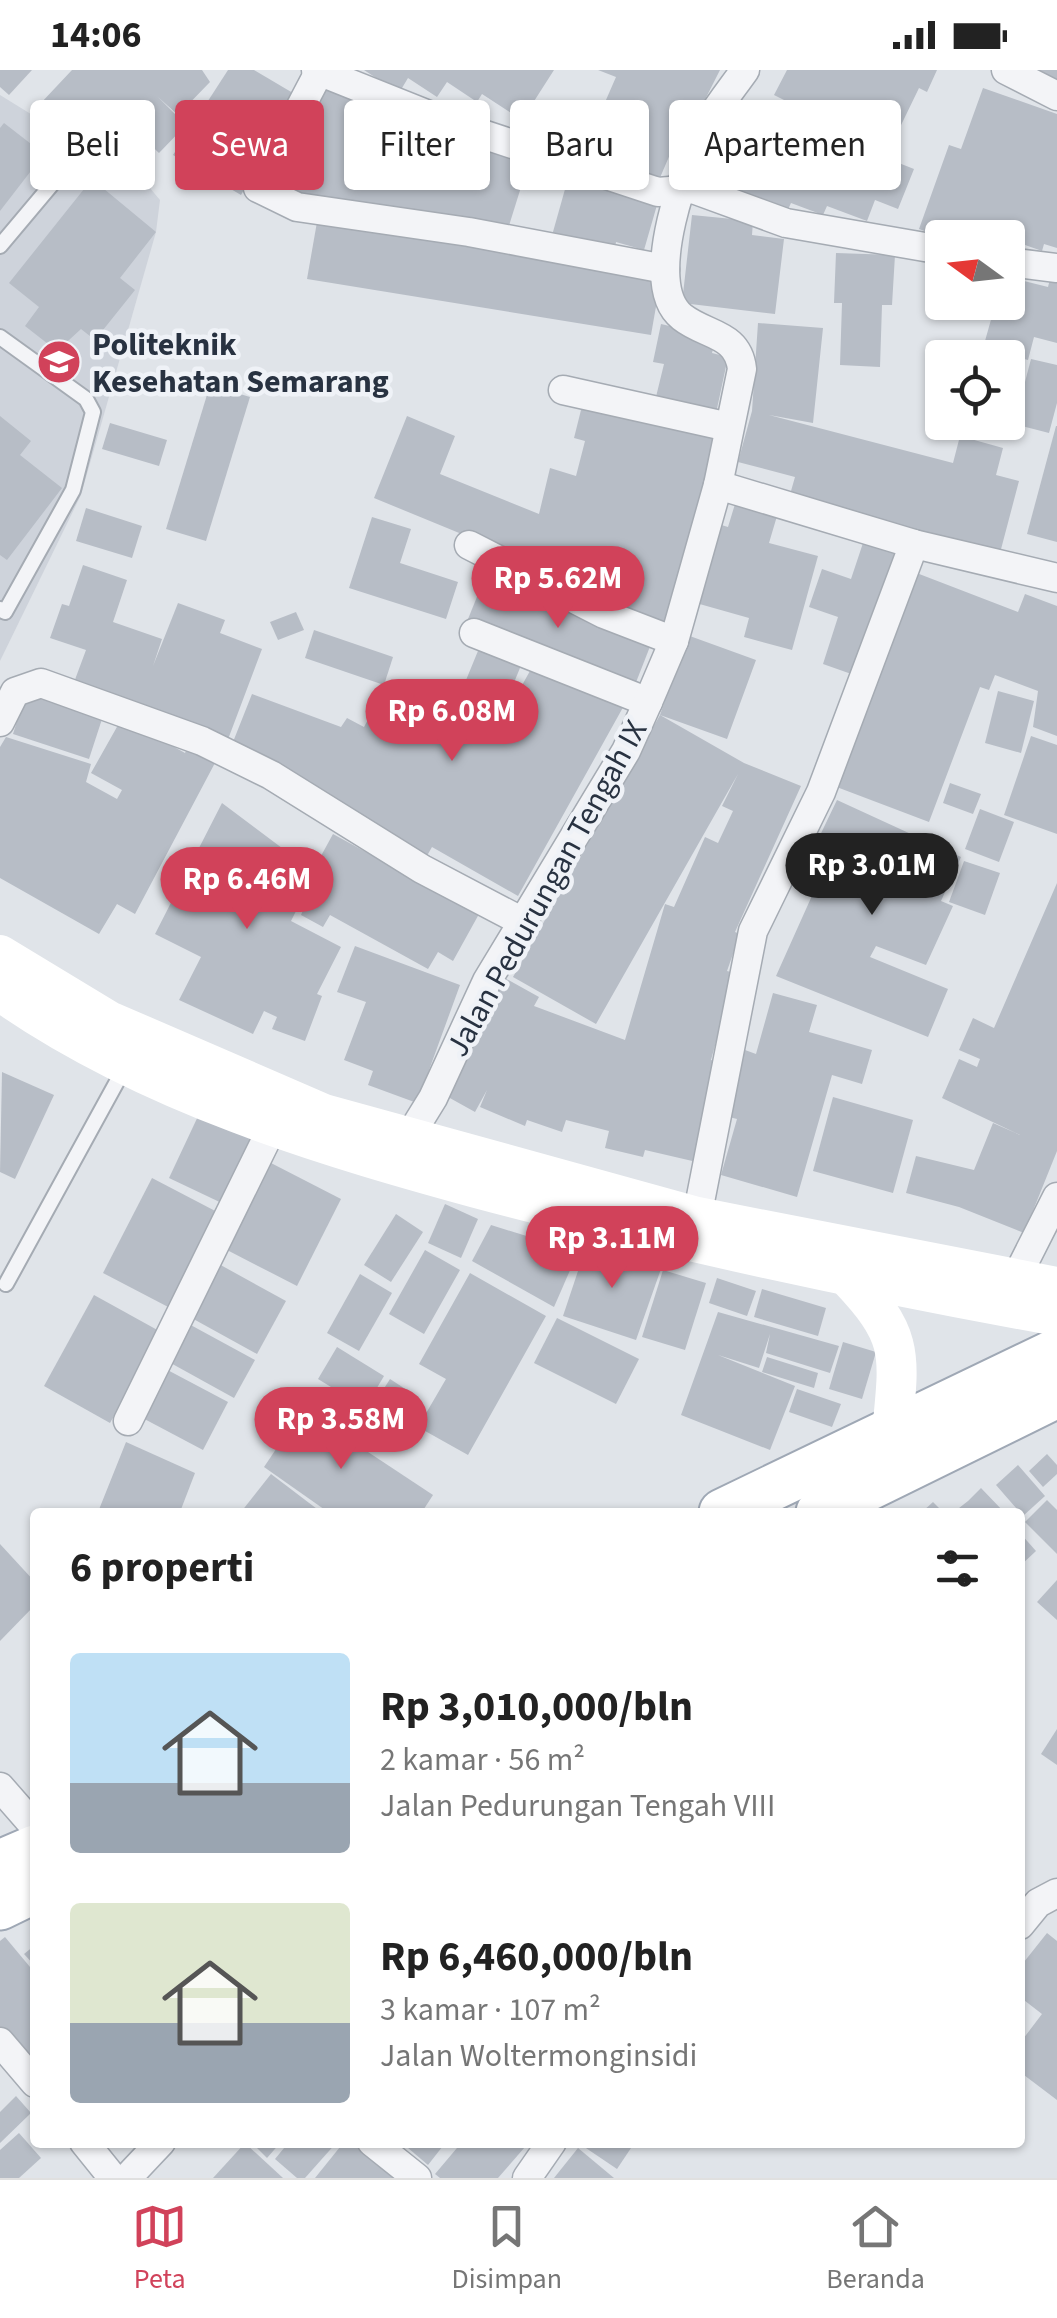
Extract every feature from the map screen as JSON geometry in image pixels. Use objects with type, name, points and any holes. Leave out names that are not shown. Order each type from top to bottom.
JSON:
[{"type":"main road","points":[[0,955],[109,1021],[196,1062],[324,1114],[400,1152],[688,1244],[848,1276],[1008,1292],[1057,1287]]},
{"type":"main road","points":[[4,1003],[273,1126],[697,1217],[1008,1292],[1057,1316]]},
{"type":"main road","points":[[848,1276],[885,1316],[894,1345],[898,1378],[892,1432]]},
{"type":"main road","points":[[730,1508],[1057,1351]]},
{"type":"main road","points":[[827,1508],[1057,1394]]},
{"type":"main road","points":[[0,1863],[30,1850]]},
{"type":"main road","points":[[0,1907],[30,1892]]},
{"type":"street","name":"Jalan Pedurungan Tengah IX","points":[[724,100],[745,70]]},
{"type":"street","points":[[1006,70],[1057,96]]},
{"type":"street","points":[[665,269],[469,232],[297,207],[258,188],[317,72],[658,192],[678,190]]},
{"type":"street","name":"Jalan Pedurungan Tengah IX","points":[[400,1152],[433,1098],[487,981],[626,751],[674,641],[718,486],[742,368],[740,353],[730,340],[680,315],[671,305],[665,269],[678,190]]},
{"type":"street","points":[[697,190],[786,223],[925,247]]},
{"type":"street","points":[[1025,264],[1057,268]]},
{"type":"street","points":[[563,390],[729,427]]},
{"type":"street","points":[[718,486],[914,544],[1057,578]]},
{"type":"street","points":[[697,1217],[754,932],[821,792],[914,544]]},
{"type":"street","points":[[468,545],[588,606],[674,641]]},
{"type":"street","points":[[474,632],[648,702]]},
{"type":"street","points":[[0,722],[15,692],[42,683],[202,741],[271,775],[422,869],[521,922]]},
{"type":"street","points":[[128,1421],[273,1126]]},
{"type":"street","points":[[1008,1292],[1057,1197]]},
{"type":"street","points":[[0,1787],[30,1820]]},
{"type":"street","points":[[1025,1919],[1038,1903],[1057,1892]]},
{"type":"street","points":[[0,2042],[30,2077]]},
{"type":"street","points":[[89,2148],[113,2178]]},
{"type":"street","points":[[127,2178],[155,2148]]},
{"type":"street","points":[[380,2148],[418,2178]]},
{"type":"street","points":[[527,2178],[548,2148]]},
{"type":"lane","points":[[0,246],[47,190]]},
{"type":"lane","points":[[0,336],[86,398],[92,412],[73,490],[2,615]]},
{"type":"lane","points":[[6,1284],[128,1062]]},
{"type":"shaded area","name":"Politeknik Kesehatan Semarang","points":[[0,95],[30,114],[30,190],[152,190],[160,200],[156,232],[81,495],[0,661]]},
{"type":"building","points":[[0,70],[32,70],[9,95],[0,87]]},
{"type":"building","points":[[72,70],[202,70],[210,82],[193,100],[175,100],[175,112],[158,97],[175,114],[175,136],[159,153],[155,149],[155,100],[44,100]]},
{"type":"building","points":[[228,70],[254,70],[298,96],[296,100],[209,100]]},
{"type":"building","points":[[364,70],[554,70],[535,100],[510,100],[510,112],[482,94],[474,100],[447,82],[437,97],[408,78],[399,93]]},
{"type":"building","points":[[598,70],[720,70],[705,100],[669,100],[669,157],[656,187],[649,184],[649,100],[606,100],[616,77]]},
{"type":"building","points":[[787,70],[937,70],[927,92],[919,88],[901,125],[901,100],[784,100],[774,95]]},
{"type":"building","points":[[1035,70],[1057,70],[1057,79]]},
{"type":"building","points":[[320,84],[361,100],[344,100],[344,190],[490,190],[490,150],[510,158],[510,190],[520,190],[506,235],[281,194],[282,190],[324,190],[324,100],[312,100]]},
{"type":"building","points":[[983,88],[1057,114],[1057,248],[1044,244],[1042,251],[1025,245],[1025,220],[925,220],[925,231],[919,229],[949,145],[961,149]]},
{"type":"building","points":[[4,123],[30,143],[30,172],[0,211],[0,128]]},
{"type":"building","points":[[901,164],[914,169],[898,209],[875,200],[867,221],[827,206],[823,215],[791,203],[785,216],[721,190],[901,190]]},
{"type":"building","points":[[83,190],[105,190],[156,232],[120,278],[135,290],[95,340],[81,329],[57,351],[25,326],[39,307],[9,283]]},
{"type":"building","points":[[565,190],[613,190],[657,205],[644,250],[616,242],[615,248],[583,239],[581,247],[551,239]]},
{"type":"building","points":[[692,215],[753,221],[752,235],[784,239],[775,314],[682,303]]},
{"type":"building","points":[[317,222],[661,278],[651,335],[307,279]]},
{"type":"building","points":[[836,253],[895,255],[892,305],[882,305],[880,367],[840,365],[842,303],[834,303]]},
{"type":"building","points":[[1051,275],[1057,277],[1057,343],[1034,337],[1028,360],[1025,340],[985,340],[991,320],[1025,320],[1025,281],[1048,287]]},
{"type":"building","points":[[758,323],[823,328],[813,423],[769,415],[953,463],[959,440],[1003,448],[996,475],[1019,481],[1000,553],[789,498],[795,477],[738,462],[752,411]]},
{"type":"building","points":[[661,324],[716,337],[712,353],[728,357],[715,418],[654,405],[664,364],[653,362]]},
{"type":"building","points":[[1031,359],[1057,365],[1057,403],[1049,433],[1025,427],[1025,382]]},
{"type":"building","points":[[210,385],[250,397],[206,541],[166,529]]},
{"type":"building","points":[[583,402],[720,435],[703,509],[697,507],[680,571],[685,573],[662,631],[503,551],[374,498],[407,416],[455,436],[440,474],[539,514],[550,468],[576,476],[585,441],[574,438]]},
{"type":"building","points":[[0,416],[31,441],[20,455],[62,488],[7,560],[0,555]]},
{"type":"building","points":[[110,423],[167,440],[159,466],[102,449]]},
{"type":"building","points":[[1057,426],[1057,542],[1027,534]]},
{"type":"building","points":[[735,504],[777,516],[769,543],[818,556],[792,650],[744,637],[749,618],[696,603],[718,524],[728,527]]},
{"type":"building","points":[[86,508],[142,526],[132,558],[76,541]]},
{"type":"building","points":[[372,517],[411,529],[400,563],[458,582],[446,619],[349,588]]},
{"type":"building","points":[[864,540],[898,551],[857,676],[823,664],[838,617],[809,607],[822,569],[851,579]]},
{"type":"building","points":[[83,565],[127,580],[113,622],[162,639],[153,666],[178,603],[225,620],[220,633],[262,649],[227,742],[73,685],[86,650],[50,638],[62,604],[69,606]]},
{"type":"building","points":[[487,572],[597,615],[651,644],[633,690],[466,624]]},
{"type":"building","points":[[914,572],[1018,612],[1025,594],[1057,606],[1057,736],[1033,727],[1038,691],[995,675],[989,690],[980,687],[929,822],[834,786]]},
{"type":"building","points":[[296,612],[304,630],[278,640],[270,622]]},
{"type":"building","points":[[314,630],[393,657],[384,685],[305,658]]},
{"type":"building","points":[[687,635],[756,660],[727,739],[660,715]]},
{"type":"building","points":[[480,646],[522,663],[489,744],[535,662],[626,702],[518,896],[432,847],[424,861],[355,822],[360,814],[309,785],[311,782],[231,747],[252,694],[341,727],[347,718],[364,727],[385,689],[448,724]]},
{"type":"building","points":[[998,691],[1034,701],[1021,753],[985,743]]},
{"type":"building","points":[[26,692],[103,716],[89,759],[13,734]]},
{"type":"building","points":[[660,715],[744,763],[801,786],[735,932],[740,934],[727,971],[735,973],[711,1060],[718,1062],[701,1163],[645,1150],[643,1157],[605,1148],[609,1131],[566,1120],[562,1132],[527,1120],[525,1126],[480,1107],[487,1090],[475,1112],[439,1092],[503,977],[539,997],[534,1006],[625,1040],[665,904],[674,907],[705,837],[718,843],[733,811],[722,806],[738,774],[596,1024],[513,977]]},
{"type":"building","points":[[122,718],[185,753],[189,745],[216,761],[135,914],[117,904],[99,934],[0,878],[0,747],[6,737],[91,764],[86,782],[117,799],[122,790],[91,773]]},
{"type":"building","points":[[1031,736],[1057,745],[1057,834],[1004,815]]},
{"type":"building","points":[[950,783],[981,794],[973,814],[943,803]]},
{"type":"building","points":[[837,800],[961,857],[941,901],[953,906],[926,965],[876,946],[870,957],[948,989],[928,1037],[776,976],[815,889],[798,881]]},
{"type":"building","points":[[222,803],[302,863],[282,901],[297,909],[291,921],[341,947],[317,994],[322,996],[305,1041],[272,1029],[277,1017],[264,1011],[253,1034],[179,1000],[201,957],[155,934]]},
{"type":"building","points":[[980,809],[1014,822],[999,862],[965,849]]},
{"type":"building","points":[[333,834],[479,914],[453,961],[438,952],[428,969],[330,915],[323,927],[301,915],[306,903],[298,898]]},
{"type":"building","points":[[964,861],[1000,873],[985,915],[949,902]]},
{"type":"building","points":[[1057,883],[1057,1151],[1024,1233],[959,1207],[906,1193],[916,1156],[974,1170],[993,1123],[1020,1135],[942,1098],[959,1059],[977,1067],[980,1059],[959,1050],[973,1018],[994,1028]]},
{"type":"building","points":[[355,946],[460,985],[417,1103],[368,1085],[373,1071],[344,1060],[366,1002],[337,992]]},
{"type":"building","points":[[773,993],[817,1005],[809,1032],[872,1050],[862,1084],[832,1075],[797,1197],[721,1175],[737,1119],[725,1116],[745,1050],[756,1054]]},
{"type":"building","points":[[2,1072],[54,1095],[15,1179],[0,1172]]},
{"type":"building","points":[[833,1097],[913,1120],[893,1193],[813,1171]]},
{"type":"building","points":[[200,1112],[259,1140],[228,1206],[169,1178]]},
{"type":"building","points":[[271,1163],[341,1199],[297,1286],[227,1250]]},
{"type":"building","points":[[152,1178],[221,1214],[172,1309],[103,1273]]},
{"type":"building","points":[[445,1204],[478,1219],[461,1258],[428,1243]]},
{"type":"building","points":[[396,1214],[423,1232],[391,1282],[364,1265]]},
{"type":"building","points":[[491,1225],[578,1252],[554,1307],[472,1261]]},
{"type":"building","points":[[588,1241],[662,1266],[636,1340],[563,1316]]},
{"type":"building","points":[[425,1250],[460,1270],[424,1334],[389,1314]]},
{"type":"building","points":[[217,1263],[286,1301],[257,1354],[188,1316]]},
{"type":"building","points":[[663,1270],[706,1283],[685,1350],[642,1337]]},
{"type":"building","points":[[470,1273],[546,1316],[468,1455],[418,1427],[446,1379],[419,1364]]},
{"type":"building","points":[[360,1274],[392,1293],[359,1351],[327,1333]]},
{"type":"building","points":[[717,1278],[756,1291],[747,1316],[709,1303]]},
{"type":"building","points":[[762,1289],[826,1308],[818,1336],[754,1317]]},
{"type":"building","points":[[94,1295],[161,1332],[110,1423],[44,1386]]},
{"type":"building","points":[[718,1312],[839,1346],[830,1373],[766,1353],[770,1334],[759,1368],[718,1355],[795,1386],[770,1450],[681,1415]]},
{"type":"building","points":[[557,1318],[639,1359],[616,1404],[534,1363]]},
{"type":"building","points":[[187,1323],[255,1360],[234,1398],[167,1361]]},
{"type":"building","points":[[843,1342],[876,1352],[862,1399],[829,1389]]},
{"type":"building","points":[[337,1347],[384,1376],[365,1408],[318,1379]]},
{"type":"building","points":[[767,1357],[818,1373],[814,1388],[762,1372]]},
{"type":"building","points":[[160,1366],[228,1402],[203,1450],[135,1414]]},
{"type":"building","points":[[390,1379],[410,1392],[374,1449],[354,1436]]},
{"type":"building","points":[[797,1389],[841,1404],[832,1427],[789,1412]]},
{"type":"building","points":[[303,1409],[433,1495],[425,1508],[322,1508],[264,1467]]},
{"type":"building","points":[[126,1442],[195,1473],[182,1508],[100,1508]]},
{"type":"building","points":[[1047,1454],[1057,1465],[1057,1474],[1043,1487],[1029,1471]]},
{"type":"building","points":[[1018,1465],[1045,1496],[1025,1514],[1025,1508],[1016,1508],[996,1485]]},
{"type":"building","points":[[271,1474],[316,1508],[244,1508]]},
{"type":"building","points":[[981,1488],[1000,1508],[959,1508]]},
{"type":"building","points":[[1047,1500],[1057,1510],[1057,1554],[1025,1522]]},
{"type":"building","points":[[1025,1539],[1036,1551],[1025,1561]]},
{"type":"building","points":[[0,1544],[30,1577],[30,1610],[0,1641]]},
{"type":"building","points":[[1057,1580],[1057,1620],[1037,1602]]},
{"type":"building","points":[[1057,1729],[1057,1765],[1041,1754]]},
{"type":"building","points":[[1047,1933],[1057,1941],[1057,2100],[1025,2076],[1025,2036],[1042,2014],[1025,2001],[1025,1961]]},
{"type":"building","points":[[5,1937],[30,1967],[30,2053],[24,2058],[0,2029],[0,1941]]},
{"type":"building","points":[[16,2096],[30,2112],[0,2143],[0,2112]]},
{"type":"building","points":[[19,2133],[41,2158],[19,2178],[0,2178],[0,2150]]},
{"type":"building","points":[[240,2148],[250,2148],[283,2178],[213,2178]]},
{"type":"building","points":[[257,2148],[276,2148],[267,2158]]},
{"type":"building","points":[[284,2148],[332,2148],[305,2178],[297,2178],[275,2159]]},
{"type":"building","points":[[339,2148],[367,2148],[396,2173],[392,2178],[315,2178]]},
{"type":"building","points":[[408,2148],[441,2148],[428,2165]]},
{"type":"building","points":[[457,2148],[524,2148],[498,2178],[440,2178],[435,2174]]},
{"type":"building","points":[[578,2148],[614,2178],[554,2178]]},
{"type":"building","points":[[586,2148],[631,2148],[617,2169]]},
{"type":"place","name":"Politeknik Kesehatan Semarang","points":[[59,362]]}]
